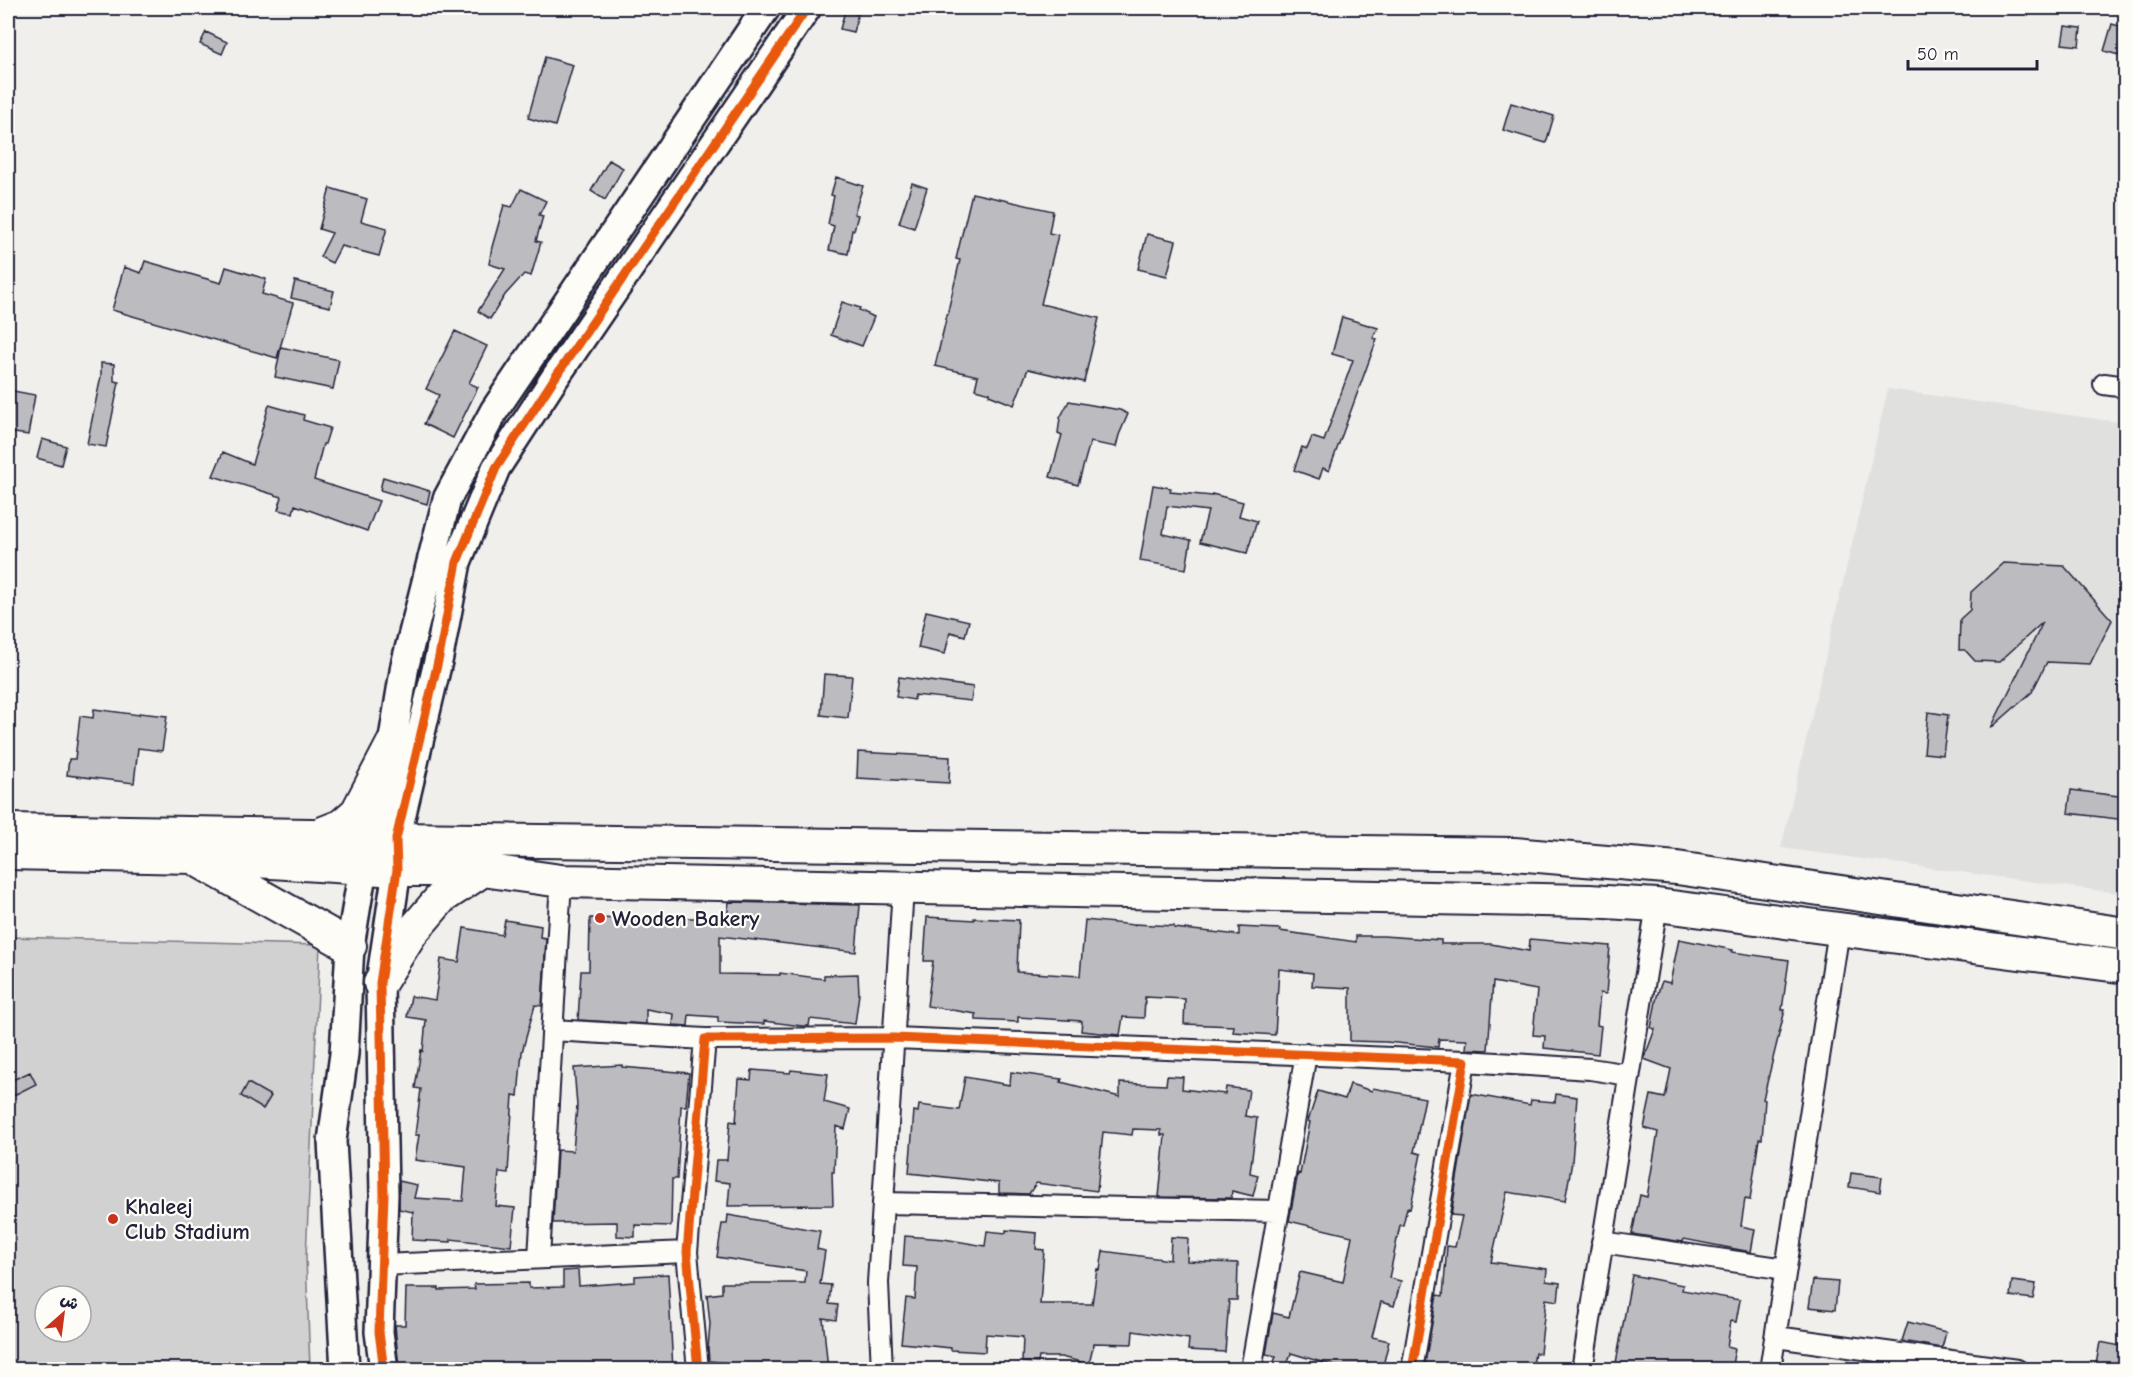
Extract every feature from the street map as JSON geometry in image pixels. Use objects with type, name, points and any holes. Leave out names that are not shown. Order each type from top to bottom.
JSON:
[{"type":"main road","points":[[317,836],[341,826],[357,812],[392,746]]},
{"type":"main road","points":[[8,830],[385,838],[1514,854],[1677,868],[2126,934]]},
{"type":"main road","points":[[8,853],[193,857],[397,870],[483,870],[561,881],[1657,905],[2126,967]]},
{"type":"main road","points":[[193,857],[350,946]]},
{"type":"main road","points":[[380,984],[411,933],[441,898],[483,870]]},
{"type":"street","points":[[384,1370],[379,1332],[384,1195],[380,984],[397,870],[385,838],[392,746],[405,665],[447,499],[494,411],[766,8]]},
{"type":"street","points":[[345,1370],[332,1141],[344,1054],[350,946],[363,868],[385,838],[439,657],[457,562],[496,468],[807,8]]},
{"type":"street","points":[[2104,384],[2126,387]]},
{"type":"street","points":[[538,1257],[561,881]]},
{"type":"street","points":[[882,1370],[878,1284],[903,888]]},
{"type":"street","points":[[1582,1370],[1657,905]]},
{"type":"street","points":[[1770,1370],[1839,930]]},
{"type":"street","points":[[552,1030],[705,1039],[894,1038],[1305,1053],[1590,1069],[1629,1074]]},
{"type":"street","points":[[698,1370],[687,1252],[705,1039]]},
{"type":"street","points":[[1251,1370],[1305,1053]]},
{"type":"street","points":[[1412,1370],[1465,1061]]},
{"type":"street","points":[[883,1203],[1279,1211]]},
{"type":"street","points":[[1602,1242],[1786,1269]]},
{"type":"street","points":[[381,1265],[687,1252]]},
{"type":"street","points":[[1776,1337],[2017,1370]]},
{"type":"shaded area","points":[[1888,389],[2125,423],[2125,894],[1781,848]]},
{"type":"shaded area","points":[[8,937],[320,945],[306,1257],[310,1369],[8,1370]]},
{"type":"building","points":[[845,11],[858,14],[853,32],[840,29]]},
{"type":"building","points":[[2112,24],[2126,28],[2126,57],[2104,51]]},
{"type":"building","points":[[2065,26],[2081,28],[2079,46],[2062,44]]},
{"type":"building","points":[[206,32],[227,42],[222,54],[200,44]]},
{"type":"building","points":[[545,57],[573,65],[555,126],[528,118]]},
{"type":"building","points":[[1511,103],[1554,116],[1546,143],[1503,130]]},
{"type":"building","points":[[609,160],[623,168],[605,200],[591,191]]},
{"type":"building","points":[[836,177],[863,186],[854,214],[858,215],[854,230],[852,230],[848,254],[829,250],[834,226],[828,224],[834,196],[831,195]]},
{"type":"building","points":[[912,183],[927,188],[914,228],[899,223]]},
{"type":"building","points":[[330,188],[367,199],[361,221],[387,228],[379,256],[341,246],[332,263],[320,257],[332,233],[319,229]]},
{"type":"building","points":[[521,189],[546,201],[539,215],[543,216],[536,241],[541,242],[531,276],[524,274],[505,295],[490,319],[478,311],[505,269],[489,264],[492,247],[504,205],[512,207]]},
{"type":"building","points":[[972,193],[1053,211],[1049,233],[1058,235],[1041,304],[1099,318],[1084,382],[1028,369],[1014,405],[989,395],[990,393],[975,389],[978,376],[935,366],[960,260],[956,259]]},
{"type":"building","points":[[1147,234],[1176,241],[1167,276],[1138,269]]},
{"type":"building","points":[[145,261],[221,283],[226,267],[266,279],[262,294],[293,303],[277,358],[112,310],[124,267],[141,273]]},
{"type":"building","points":[[295,281],[334,291],[330,307],[291,298]]},
{"type":"building","points":[[842,302],[860,308],[859,310],[874,317],[862,346],[831,335]]},
{"type":"building","points":[[1342,317],[1378,328],[1373,338],[1377,339],[1329,471],[1323,468],[1319,479],[1294,470],[1302,447],[1307,449],[1312,437],[1324,441],[1353,360],[1332,354]]},
{"type":"building","points":[[455,331],[487,346],[469,383],[478,387],[453,438],[424,424],[439,395],[426,389]]},
{"type":"building","points":[[281,347],[339,360],[333,389],[275,377]]},
{"type":"building","points":[[101,363],[114,364],[114,381],[119,382],[106,447],[87,444],[101,376]]},
{"type":"building","points":[[8,390],[35,395],[28,435],[8,432]]},
{"type":"building","points":[[1069,401],[1120,410],[1128,414],[1116,447],[1090,442],[1078,485],[1050,477],[1062,435],[1058,433],[1060,418]]},
{"type":"building","points":[[269,405],[304,415],[303,420],[330,428],[325,444],[323,444],[314,480],[379,501],[367,531],[295,505],[293,513],[278,510],[282,497],[213,476],[223,452],[252,464]]},
{"type":"building","points":[[42,439],[66,446],[61,465],[37,458]]},
{"type":"building","points":[[383,477],[430,491],[427,504],[380,490]]},
{"type":"building","points":[[1153,485],[1171,488],[1170,492],[1212,496],[1212,494],[1243,502],[1239,516],[1257,521],[1247,553],[1200,542],[1208,511],[1167,506],[1163,534],[1191,540],[1186,569],[1140,561]]},
{"type":"building","points":[[2003,563],[2064,566],[2112,620],[2090,664],[2047,662],[2032,692],[1991,728],[2043,622],[1999,662],[1975,661],[1965,650],[1959,650],[1960,619],[1970,610],[1971,592]]},
{"type":"building","points":[[926,611],[969,621],[965,636],[950,632],[945,654],[918,648]]},
{"type":"building","points":[[824,674],[852,676],[848,718],[821,715]]},
{"type":"building","points":[[899,677],[973,687],[971,701],[915,695],[914,700],[896,697]]},
{"type":"building","points":[[94,709],[167,716],[162,751],[138,748],[134,783],[67,775],[69,759],[75,759],[80,716],[93,718]]},
{"type":"building","points":[[1928,712],[1948,715],[1943,755],[1924,753]]},
{"type":"building","points":[[858,752],[950,757],[949,783],[857,778]]},
{"type":"building","points":[[2071,790],[2126,797],[2126,820],[2068,813]]},
{"type":"building","points":[[729,902],[860,905],[856,952],[720,936],[720,974],[780,975],[780,973],[824,979],[824,975],[858,974],[859,994],[855,1024],[810,1019],[809,1026],[764,1021],[764,1024],[718,1022],[718,1017],[689,1015],[688,1026],[673,1025],[674,1014],[646,1009],[646,1024],[578,1020],[581,971],[589,971],[590,918],[680,920],[680,918],[727,918]]},
{"type":"building","points":[[927,917],[1019,920],[1017,972],[1080,976],[1085,920],[1174,926],[1174,928],[1239,935],[1239,927],[1280,929],[1280,931],[1356,942],[1356,936],[1441,940],[1441,944],[1491,944],[1529,951],[1530,939],[1610,946],[1606,994],[1600,993],[1597,1025],[1601,1026],[1598,1054],[1544,1048],[1545,1036],[1533,1035],[1537,990],[1493,982],[1488,1050],[1466,1049],[1467,1040],[1439,1039],[1438,1047],[1350,1041],[1350,988],[1312,986],[1313,973],[1279,969],[1275,1035],[1233,1032],[1234,1026],[1184,1024],[1185,999],[1145,997],[1144,1018],[1123,1017],[1120,1035],[1081,1031],[1082,1021],[1018,1017],[1018,1022],[976,1020],[976,1014],[927,1006],[933,961],[924,961]]},
{"type":"building","points":[[505,920],[541,926],[540,937],[546,938],[542,1006],[535,1005],[522,1052],[518,1096],[513,1095],[508,1173],[499,1172],[496,1206],[515,1208],[511,1246],[451,1239],[451,1242],[412,1240],[413,1212],[399,1209],[399,1181],[417,1185],[414,1198],[463,1201],[466,1167],[415,1160],[419,1135],[415,1135],[421,1089],[415,1088],[421,1050],[423,1051],[426,1020],[407,1017],[411,996],[435,1000],[441,959],[459,962],[464,928],[502,935]]},
{"type":"building","points":[[1679,939],[1733,950],[1732,952],[1789,960],[1782,1010],[1785,1010],[1763,1099],[1765,1100],[1762,1139],[1759,1139],[1750,1200],[1745,1199],[1741,1226],[1755,1229],[1751,1252],[1684,1239],[1683,1242],[1632,1234],[1640,1195],[1647,1197],[1658,1132],[1644,1128],[1651,1095],[1665,1098],[1671,1069],[1644,1059],[1655,1029],[1651,1028],[1657,996],[1662,981],[1670,983]]},
{"type":"building","points":[[622,1065],[622,1067],[689,1073],[686,1106],[681,1106],[677,1179],[672,1179],[671,1226],[635,1225],[635,1237],[617,1236],[617,1222],[553,1223],[557,1150],[573,1151],[577,1106],[574,1068]]},
{"type":"building","points":[[752,1070],[790,1073],[791,1070],[828,1074],[824,1102],[850,1109],[845,1129],[836,1126],[834,1172],[832,1172],[833,1205],[728,1206],[730,1183],[714,1181],[716,1160],[727,1160],[730,1121],[736,1122],[739,1079],[751,1080]]},
{"type":"building","points":[[30,1072],[36,1084],[8,1098],[8,1082]]},
{"type":"building","points":[[1011,1072],[1062,1079],[1061,1082],[1120,1097],[1120,1083],[1166,1085],[1167,1076],[1183,1077],[1182,1089],[1225,1094],[1226,1087],[1249,1090],[1245,1116],[1257,1118],[1250,1173],[1258,1175],[1253,1196],[1232,1191],[1231,1198],[1159,1197],[1165,1135],[1161,1135],[1161,1130],[1133,1129],[1132,1135],[1103,1132],[1097,1191],[1036,1183],[1029,1194],[999,1193],[999,1183],[909,1173],[914,1111],[918,1112],[919,1105],[959,1110],[965,1077],[1010,1085]]},
{"type":"building","points":[[248,1083],[271,1096],[263,1109],[241,1096]]},
{"type":"building","points":[[1350,1084],[1372,1091],[1373,1088],[1425,1098],[1414,1152],[1421,1154],[1417,1178],[1410,1209],[1407,1208],[1403,1225],[1400,1225],[1389,1278],[1401,1281],[1394,1306],[1381,1302],[1372,1337],[1389,1341],[1382,1370],[1348,1370],[1291,1353],[1286,1369],[1273,1365],[1276,1356],[1266,1354],[1273,1313],[1289,1317],[1300,1272],[1343,1282],[1352,1236],[1289,1221],[1310,1122],[1308,1121],[1318,1091],[1345,1099]]},
{"type":"building","points":[[1471,1094],[1530,1105],[1531,1100],[1555,1102],[1556,1094],[1577,1097],[1572,1162],[1565,1201],[1507,1192],[1491,1262],[1547,1269],[1546,1281],[1560,1283],[1558,1301],[1546,1299],[1540,1353],[1535,1353],[1532,1370],[1438,1370],[1438,1367],[1425,1363],[1437,1295],[1443,1296],[1447,1246],[1455,1247],[1462,1216],[1451,1215]]},
{"type":"building","points":[[1851,1173],[1882,1177],[1880,1192],[1849,1187]]},
{"type":"building","points":[[728,1215],[820,1231],[817,1249],[825,1251],[820,1284],[831,1285],[829,1304],[838,1305],[836,1320],[823,1318],[828,1370],[729,1370],[730,1363],[709,1361],[710,1324],[707,1295],[722,1293],[722,1283],[805,1283],[806,1271],[717,1257],[722,1224],[727,1224]]},
{"type":"building","points":[[1006,1230],[1037,1233],[1036,1249],[1044,1250],[1040,1304],[1092,1304],[1097,1269],[1100,1270],[1103,1251],[1170,1260],[1171,1237],[1188,1238],[1187,1261],[1238,1263],[1237,1300],[1229,1300],[1225,1352],[1188,1350],[1189,1339],[1133,1331],[1132,1344],[1094,1343],[1089,1364],[1061,1357],[1039,1357],[1038,1363],[1022,1362],[1023,1337],[986,1334],[985,1352],[901,1343],[906,1298],[915,1299],[917,1267],[903,1266],[905,1236],[944,1239],[985,1246],[987,1231],[1006,1233]]},
{"type":"building","points":[[578,1270],[579,1286],[635,1282],[635,1276],[668,1274],[673,1370],[399,1370],[395,1325],[405,1325],[406,1288],[475,1289],[474,1284],[529,1283],[529,1288],[563,1287],[563,1271]]},
{"type":"building","points":[[1632,1275],[1683,1285],[1682,1290],[1740,1300],[1736,1322],[1731,1321],[1727,1347],[1735,1349],[1731,1370],[1654,1370],[1616,1363]]},
{"type":"building","points":[[1813,1280],[1838,1282],[1835,1310],[1809,1307]]},
{"type":"building","points":[[2012,1281],[2036,1284],[2033,1299],[2010,1296]]},
{"type":"building","points":[[1908,1322],[1946,1332],[1942,1348],[1902,1341]]},
{"type":"building","points":[[2100,1342],[2126,1347],[2126,1370],[2095,1370]]},
{"type":"cycle path","points":[[384,1370],[379,1332],[384,1195],[380,983],[397,870],[396,839],[439,657],[457,562],[496,468],[807,8]]},
{"type":"cycle path","points":[[698,1370],[687,1252],[705,1039],[894,1038],[1465,1061],[1412,1370]]},
{"type":"place","name":"Wooden Bakery","points":[[600,918]]},
{"type":"place","name":"Khaleej Club Stadium","points":[[113,1219]]}]
